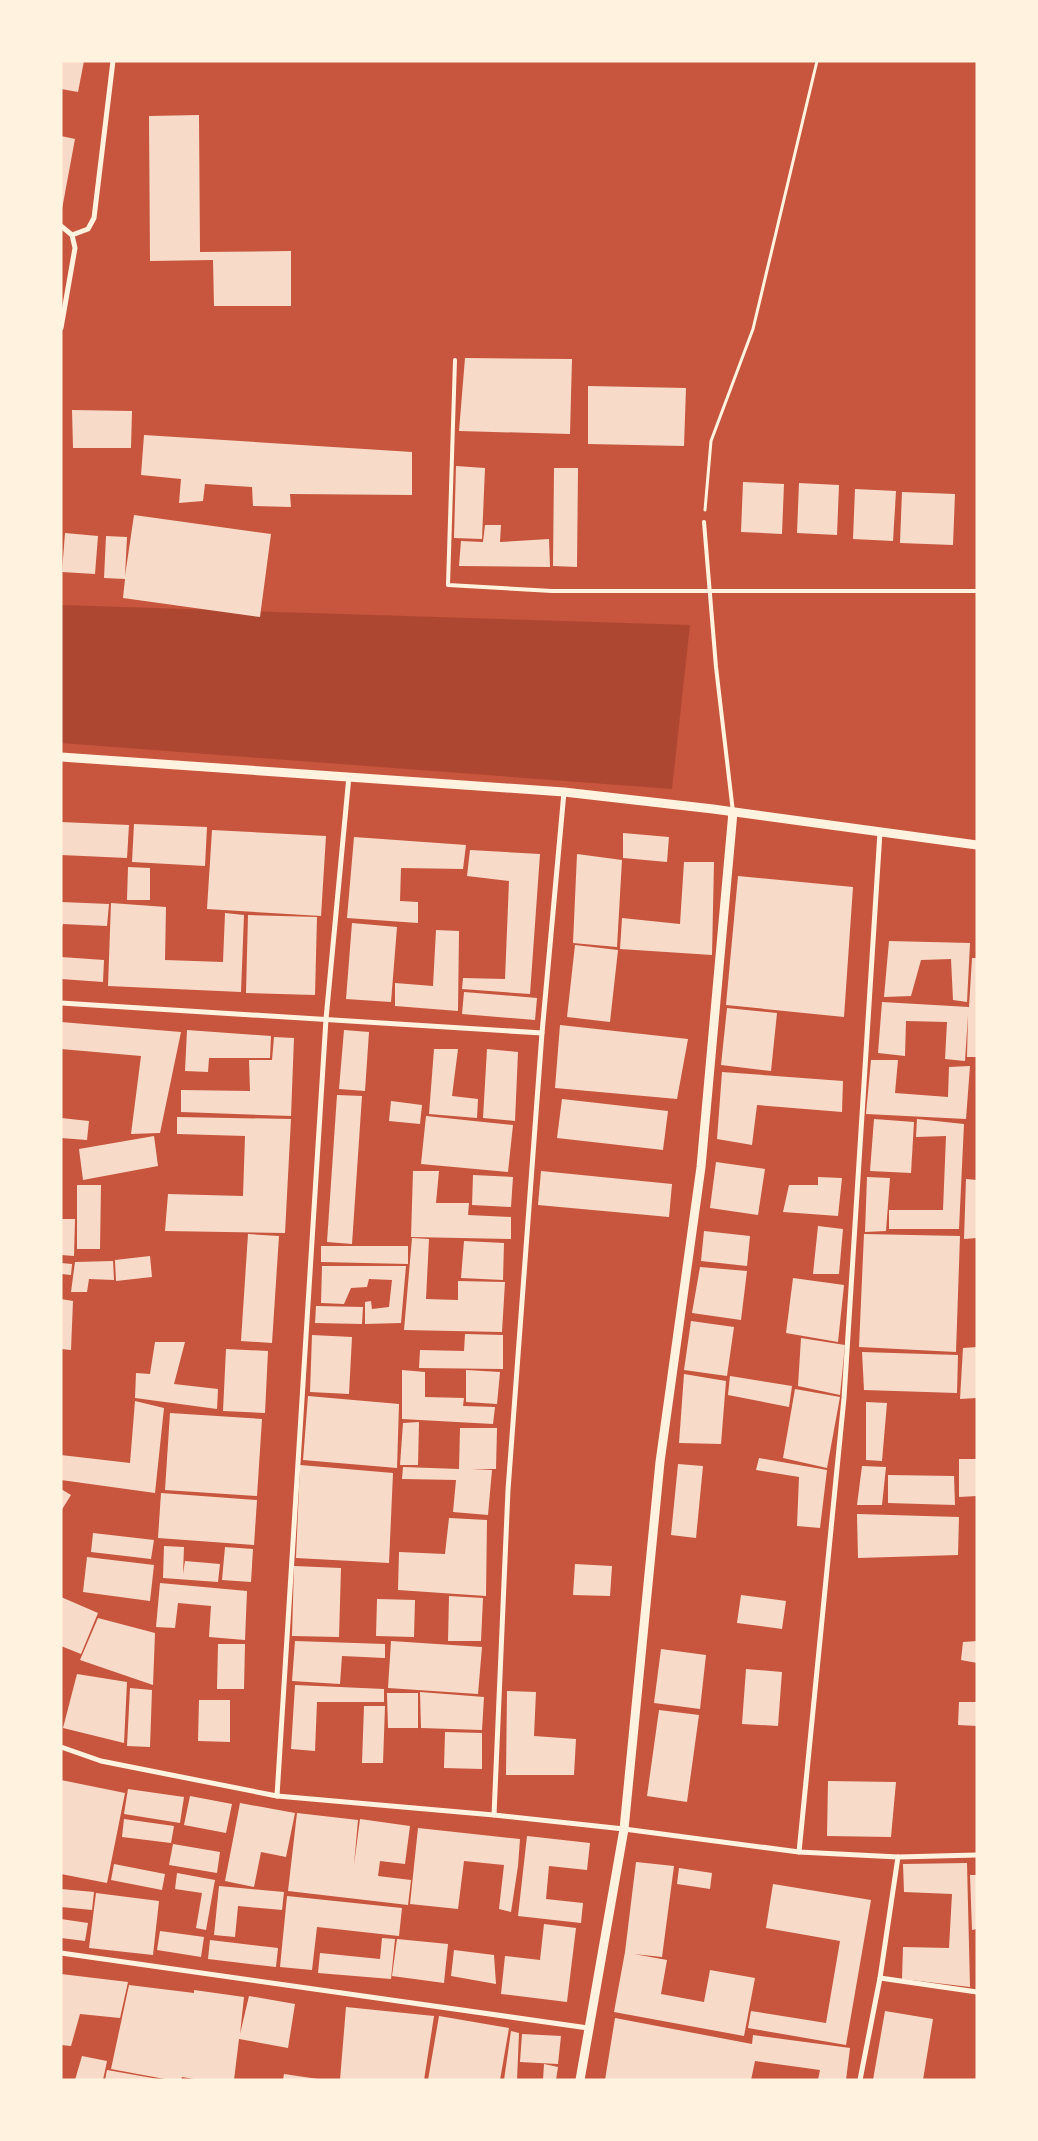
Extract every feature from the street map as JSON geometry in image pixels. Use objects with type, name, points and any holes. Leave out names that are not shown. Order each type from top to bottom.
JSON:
[{"type":"street","points":[[72,235],[88,229],[94,218],[114,61]]},
{"type":"street","points":[[61,226],[72,235],[75,248],[61,328]]},
{"type":"street","points":[[61,757],[564,792],[733,812],[977,845]]},
{"type":"street","points":[[277,1796],[326,1020],[349,776]]},
{"type":"street","points":[[494,1815],[508,1490],[542,1033],[564,792]]},
{"type":"street","points":[[580,2080],[624,1829],[660,1462],[702,1167],[733,812]]},
{"type":"street","points":[[799,1852],[844,1398],[880,832]]},
{"type":"street","points":[[61,1003],[542,1033]]},
{"type":"street","points":[[61,1747],[101,1761],[277,1796],[494,1815],[624,1829],[799,1852],[898,1857],[977,1855]]},
{"type":"street","points":[[860,2080],[880,1978],[898,1857]]},
{"type":"street","points":[[61,1953],[588,2028]]},
{"type":"street","points":[[880,1978],[977,1992]]},
{"type":"lane","points":[[455,360],[448,584],[552,591],[977,591]]},
{"type":"lane","points":[[704,522],[716,667],[733,812]]},
{"type":"path","points":[[704,522],[711,441],[752,329],[817,61]]},
{"type":"shaded area","points":[[61,605],[690,625],[672,789],[61,743]]},
{"type":"building","points":[[61,61],[84,61],[78,92],[61,89]]},
{"type":"building","points":[[199,115],[200,252],[291,251],[291,306],[214,306],[213,260],[150,261],[149,116]]},
{"type":"building","points":[[61,136],[75,139],[62,209],[61,209]]},
{"type":"building","points":[[465,358],[572,359],[570,434],[459,431]]},
{"type":"building","points":[[588,386],[686,388],[684,446],[588,444]]},
{"type":"building","points":[[72,410],[132,411],[131,448],[73,448]]},
{"type":"building","points":[[144,435],[412,452],[412,495],[290,494],[291,507],[253,506],[252,487],[205,484],[203,501],[179,503],[181,479],[141,475]]},
{"type":"building","points":[[456,466],[485,468],[482,539],[454,538]]},
{"type":"building","points":[[554,468],[578,468],[577,567],[553,566]]},
{"type":"building","points":[[743,482],[784,484],[782,534],[741,532]]},
{"type":"building","points":[[799,483],[839,485],[837,535],[797,533]]},
{"type":"building","points":[[855,489],[896,491],[893,541],[853,539]]},
{"type":"building","points":[[902,492],[955,494],[953,545],[900,543]]},
{"type":"building","points":[[134,515],[271,534],[260,617],[123,598],[125,579],[104,578],[106,536],[127,537],[125,576]]},
{"type":"building","points":[[485,525],[501,525],[500,542],[549,539],[550,567],[459,566],[461,541],[483,542]]},
{"type":"building","points":[[65,533],[98,536],[95,574],[62,572]]},
{"type":"building","points":[[61,822],[129,825],[127,858],[61,855]]},
{"type":"building","points":[[134,824],[207,827],[205,866],[132,862]]},
{"type":"building","points":[[212,830],[326,836],[321,916],[207,909]]},
{"type":"building","points":[[623,833],[669,837],[667,862],[623,858]]},
{"type":"building","points":[[354,837],[466,845],[463,869],[401,868],[400,901],[418,902],[418,923],[347,918]]},
{"type":"building","points":[[470,850],[540,854],[530,994],[462,989],[463,978],[505,979],[509,881],[467,876]]},
{"type":"building","points":[[577,854],[622,860],[617,947],[573,943]]},
{"type":"building","points":[[684,862],[714,862],[712,955],[620,949],[622,918],[680,924]]},
{"type":"building","points":[[128,867],[150,868],[150,900],[127,900]]},
{"type":"building","points":[[738,876],[853,887],[844,1017],[726,1005]]},
{"type":"building","points":[[61,902],[109,904],[107,926],[63,924],[61,929]]},
{"type":"building","points":[[111,903],[166,907],[165,960],[223,962],[225,913],[244,915],[241,992],[108,986]]},
{"type":"building","points":[[248,915],[317,917],[315,995],[246,993]]},
{"type":"building","points":[[352,923],[397,927],[391,1002],[346,999]]},
{"type":"building","points":[[436,930],[459,931],[458,1011],[395,1006],[395,983],[433,986]]},
{"type":"building","points":[[889,941],[970,943],[967,1002],[953,1000],[951,959],[921,960],[911,996],[884,997]]},
{"type":"building","points":[[575,945],[618,950],[610,1022],[567,1017]]},
{"type":"building","points":[[61,957],[104,960],[103,982],[61,979]]},
{"type":"building","points":[[972,958],[977,958],[977,1057],[967,1057],[968,1015],[965,1061],[945,1059],[947,1022],[906,1021],[905,1056],[878,1053],[882,1002],[969,1007]]},
{"type":"building","points":[[464,992],[537,998],[535,1020],[462,1014]]},
{"type":"building","points":[[727,1008],[777,1013],[771,1071],[721,1065]]},
{"type":"building","points":[[61,1022],[181,1032],[160,1133],[131,1134],[141,1056],[61,1049]]},
{"type":"building","points":[[560,1025],[688,1039],[677,1099],[555,1088]]},
{"type":"building","points":[[187,1030],[271,1036],[270,1058],[209,1058],[208,1072],[185,1071]]},
{"type":"building","points":[[344,1030],[369,1032],[365,1091],[339,1089]]},
{"type":"building","points":[[274,1037],[294,1038],[291,1116],[181,1112],[181,1090],[250,1091],[249,1060],[272,1060]]},
{"type":"building","points":[[434,1049],[458,1049],[452,1096],[478,1099],[477,1118],[429,1114]]},
{"type":"building","points":[[487,1049],[518,1052],[515,1121],[483,1118]]},
{"type":"building","points":[[871,1060],[898,1060],[895,1093],[948,1097],[949,1067],[970,1066],[966,1119],[866,1114]]},
{"type":"building","points":[[722,1072],[843,1081],[842,1112],[757,1105],[752,1145],[717,1139]]},
{"type":"building","points":[[337,1095],[362,1096],[352,1244],[327,1242]]},
{"type":"building","points":[[562,1099],[668,1111],[663,1150],[557,1138]]},
{"type":"building","points":[[391,1101],[422,1105],[420,1124],[389,1121]]},
{"type":"building","points":[[426,1116],[513,1125],[508,1172],[421,1164]]},
{"type":"building","points":[[177,1117],[291,1119],[285,1233],[165,1231],[168,1194],[243,1196],[245,1136],[177,1134]]},
{"type":"building","points":[[61,1118],[89,1121],[87,1140],[61,1138]]},
{"type":"building","points":[[874,1119],[914,1122],[911,1173],[870,1171]]},
{"type":"building","points":[[917,1119],[964,1124],[959,1229],[889,1229],[889,1210],[943,1210],[946,1136],[916,1137]]},
{"type":"building","points":[[154,1136],[158,1166],[83,1180],[79,1149]]},
{"type":"building","points":[[716,1162],[765,1169],[758,1215],[710,1208]]},
{"type":"building","points":[[413,1171],[439,1171],[436,1203],[469,1203],[468,1215],[511,1217],[511,1239],[411,1237]]},
{"type":"building","points":[[541,1171],[672,1184],[669,1217],[538,1205]]},
{"type":"building","points":[[473,1175],[513,1177],[511,1207],[472,1205]]},
{"type":"building","points":[[818,1177],[842,1178],[838,1216],[783,1212],[789,1185],[818,1185]]},
{"type":"building","points":[[867,1177],[890,1178],[886,1231],[865,1232]]},
{"type":"building","points":[[966,1179],[977,1180],[977,1238],[964,1239]]},
{"type":"building","points":[[77,1185],[101,1185],[100,1249],[77,1249]]},
{"type":"building","points":[[61,1219],[75,1219],[74,1256],[61,1255]]},
{"type":"building","points":[[818,1226],[843,1229],[839,1274],[813,1274]]},
{"type":"building","points":[[704,1231],[750,1236],[747,1266],[701,1261]]},
{"type":"building","points":[[248,1234],[279,1236],[272,1343],[241,1341]]},
{"type":"building","points":[[864,1234],[960,1236],[956,1352],[859,1347]]},
{"type":"building","points":[[412,1238],[429,1239],[426,1299],[458,1300],[458,1281],[505,1282],[502,1332],[404,1330]]},
{"type":"building","points":[[464,1241],[504,1243],[503,1280],[461,1278]]},
{"type":"building","points":[[321,1246],[408,1246],[408,1264],[321,1262]]},
{"type":"building","points":[[150,1256],[152,1277],[116,1281],[115,1260]]},
{"type":"building","points":[[113,1261],[114,1280],[89,1279],[87,1292],[71,1292],[75,1262]]},
{"type":"building","points":[[61,1263],[72,1264],[71,1275],[61,1274]]},
{"type":"building","points":[[322,1266],[406,1266],[401,1323],[365,1324],[365,1302],[371,1301],[372,1309],[389,1307],[392,1280],[369,1279],[367,1287],[351,1288],[344,1304],[321,1303]]},
{"type":"building","points":[[700,1267],[747,1271],[741,1320],[692,1313]]},
{"type":"building","points":[[793,1278],[844,1285],[838,1342],[786,1333]]},
{"type":"building","points":[[61,1299],[73,1301],[71,1350],[61,1349]]},
{"type":"building","points":[[316,1306],[363,1307],[362,1324],[315,1323]]},
{"type":"building","points":[[691,1321],[734,1327],[727,1376],[684,1370]]},
{"type":"building","points":[[465,1334],[503,1335],[503,1369],[419,1368],[420,1350],[464,1351]]},
{"type":"building","points":[[312,1335],[352,1337],[349,1394],[310,1392]]},
{"type":"building","points":[[801,1338],[845,1345],[840,1395],[798,1386]]},
{"type":"building","points":[[155,1342],[185,1342],[174,1384],[218,1389],[217,1409],[135,1398],[136,1373],[150,1374]]},
{"type":"building","points":[[977,1347],[977,1398],[960,1399],[963,1348]]},
{"type":"building","points":[[226,1349],[268,1351],[265,1413],[223,1411]]},
{"type":"building","points":[[862,1352],[958,1355],[957,1393],[864,1390]]},
{"type":"building","points":[[402,1370],[425,1372],[425,1397],[464,1398],[463,1406],[495,1407],[493,1424],[402,1419]]},
{"type":"building","points":[[466,1370],[500,1372],[497,1404],[466,1402]]},
{"type":"building","points":[[684,1374],[726,1381],[721,1444],[679,1443]]},
{"type":"building","points":[[730,1376],[792,1386],[789,1407],[728,1395]]},
{"type":"building","points":[[795,1389],[840,1397],[827,1468],[783,1458]]},
{"type":"building","points":[[308,1396],[399,1404],[397,1468],[303,1460]]},
{"type":"building","points":[[135,1401],[164,1408],[155,1493],[61,1480],[61,1455],[130,1463]]},
{"type":"building","points":[[866,1402],[887,1403],[882,1461],[866,1460]]},
{"type":"building","points":[[170,1413],[262,1419],[257,1496],[165,1490]]},
{"type":"building","points":[[419,1422],[418,1465],[400,1465],[403,1423]]},
{"type":"building","points":[[460,1428],[497,1428],[496,1469],[471,1469],[492,1470],[488,1515],[453,1512],[456,1480],[402,1479],[403,1467],[459,1469]]},
{"type":"building","points":[[759,1458],[827,1470],[820,1528],[797,1526],[799,1477],[756,1470]]},
{"type":"building","points":[[959,1459],[977,1459],[977,1496],[959,1497]]},
{"type":"building","points":[[678,1464],[703,1466],[696,1538],[671,1535]]},
{"type":"building","points":[[300,1465],[393,1473],[389,1563],[296,1558]]},
{"type":"building","points":[[862,1466],[886,1467],[882,1505],[857,1505]]},
{"type":"building","points":[[888,1475],[954,1476],[955,1505],[888,1503]]},
{"type":"building","points":[[61,1489],[71,1495],[61,1511]]},
{"type":"building","points":[[161,1493],[257,1500],[254,1545],[158,1538]]},
{"type":"building","points":[[857,1514],[959,1517],[958,1555],[858,1558]]},
{"type":"building","points":[[449,1518],[487,1520],[486,1596],[398,1590],[399,1552],[445,1554]]},
{"type":"building","points":[[93,1533],[154,1540],[151,1559],[91,1552]]},
{"type":"building","points":[[164,1546],[184,1547],[183,1574],[185,1561],[220,1564],[218,1582],[163,1578]]},
{"type":"building","points":[[225,1547],[253,1549],[251,1582],[222,1580]]},
{"type":"building","points":[[87,1557],[154,1565],[150,1601],[83,1592]]},
{"type":"building","points":[[575,1564],[612,1566],[610,1596],[573,1595]]},
{"type":"building","points":[[294,1566],[341,1568],[339,1637],[292,1636]]},
{"type":"building","points":[[160,1583],[247,1591],[245,1640],[209,1637],[211,1606],[178,1603],[175,1628],[156,1627]]},
{"type":"building","points":[[741,1595],[786,1601],[782,1629],[737,1623]]},
{"type":"building","points":[[449,1596],[483,1598],[481,1641],[448,1641]]},
{"type":"building","points":[[61,1597],[98,1613],[81,1654],[61,1646]]},
{"type":"building","points":[[377,1599],[415,1600],[414,1637],[376,1636]]},
{"type":"building","points":[[98,1618],[155,1633],[153,1685],[80,1660]]},
{"type":"building","points":[[295,1641],[385,1644],[385,1658],[342,1656],[340,1684],[292,1681]]},
{"type":"building","points":[[391,1641],[482,1647],[478,1694],[388,1688]]},
{"type":"building","points":[[977,1641],[977,1663],[961,1660],[963,1642]]},
{"type":"building","points":[[218,1644],[245,1644],[244,1689],[217,1689]]},
{"type":"building","points":[[661,1649],[706,1655],[700,1709],[654,1703]]},
{"type":"building","points":[[746,1669],[782,1672],[778,1726],[742,1724]]},
{"type":"building","points":[[77,1674],[127,1682],[124,1743],[63,1728]]},
{"type":"building","points":[[295,1685],[384,1689],[384,1702],[317,1702],[315,1751],[291,1749]]},
{"type":"building","points":[[130,1688],[152,1690],[150,1747],[127,1746]]},
{"type":"building","points":[[507,1691],[536,1692],[534,1736],[576,1739],[574,1775],[506,1775]]},
{"type":"building","points":[[420,1692],[484,1697],[482,1730],[421,1728]]},
{"type":"building","points":[[387,1693],[418,1693],[418,1728],[388,1728]]},
{"type":"building","points":[[199,1700],[230,1700],[230,1742],[198,1741]]},
{"type":"building","points":[[959,1702],[977,1702],[977,1726],[958,1725]]},
{"type":"building","points":[[364,1706],[385,1706],[383,1763],[362,1763]]},
{"type":"building","points":[[659,1710],[699,1715],[687,1802],[647,1796]]},
{"type":"building","points":[[445,1732],[482,1733],[482,1769],[444,1768]]},
{"type":"building","points":[[61,1780],[125,1793],[107,1883],[61,1874]]},
{"type":"building","points":[[828,1781],[896,1782],[891,1837],[827,1836]]},
{"type":"building","points":[[128,1789],[184,1797],[180,1823],[124,1814]]},
{"type":"building","points":[[190,1796],[232,1804],[226,1833],[184,1825]]},
{"type":"building","points":[[240,1803],[295,1813],[286,1857],[261,1852],[254,1887],[225,1881]]},
{"type":"building","points":[[297,1813],[358,1820],[354,1865],[360,1819],[410,1826],[405,1864],[380,1861],[378,1876],[411,1880],[408,1905],[288,1891]]},
{"type":"building","points":[[124,1819],[174,1826],[171,1843],[122,1837]]},
{"type":"building","points":[[418,1828],[520,1839],[511,1912],[499,1909],[504,1865],[464,1861],[458,1909],[410,1904]]},
{"type":"building","points":[[527,1836],[590,1843],[587,1870],[549,1866],[546,1899],[583,1903],[581,1923],[518,1916]]},
{"type":"building","points":[[173,1844],[220,1852],[217,1873],[169,1865]]},
{"type":"building","points":[[636,1862],[674,1866],[662,1957],[634,1954],[667,1960],[661,1994],[704,2002],[710,1970],[755,1978],[744,2036],[614,2012],[625,1952]]},
{"type":"building","points":[[967,1863],[970,1987],[902,1979],[903,1947],[949,1948],[952,1894],[904,1892],[903,1864]]},
{"type":"building","points":[[114,1864],[165,1874],[162,1890],[111,1880]]},
{"type":"building","points":[[679,1868],[712,1873],[710,1889],[677,1884]]},
{"type":"building","points":[[177,1873],[215,1880],[206,1930],[196,1928],[202,1893],[175,1889]]},
{"type":"building","points":[[970,1875],[977,1875],[977,1929],[972,1930]]},
{"type":"building","points":[[773,1884],[871,1900],[846,2045],[748,2028],[751,2011],[826,2023],[840,1941],[766,1928]]},
{"type":"building","points":[[219,1886],[284,1892],[282,1910],[238,1906],[235,1937],[214,1935]]},
{"type":"building","points":[[61,1889],[94,1892],[92,1910],[61,1907]]},
{"type":"building","points":[[96,1893],[159,1901],[153,1955],[89,1948]]},
{"type":"building","points":[[287,1896],[402,1908],[399,1936],[317,1927],[312,1970],[280,1967]]},
{"type":"building","points":[[61,1919],[88,1923],[85,1941],[61,1938]]},
{"type":"building","points":[[544,1924],[576,1928],[567,2002],[501,1994],[505,1956],[540,1960]]},
{"type":"building","points":[[160,1931],[204,1937],[201,1957],[157,1950]]},
{"type":"building","points":[[382,1938],[395,1939],[391,1979],[318,1973],[320,1953],[380,1959]]},
{"type":"building","points":[[397,1939],[448,1944],[444,1983],[392,1976]]},
{"type":"building","points":[[210,1940],[278,1948],[276,1967],[208,1959]]},
{"type":"building","points":[[454,1950],[494,1955],[496,1984],[451,1976]]},
{"type":"building","points":[[61,1974],[128,1982],[120,2018],[80,2014],[71,2046],[61,2045]]},
{"type":"building","points":[[129,1985],[194,1993],[194,1990],[244,1997],[240,2034],[249,1996],[295,2004],[288,2048],[239,2039],[234,2080],[200,2080],[182,2077],[181,2080],[170,2080],[111,2069]]},
{"type":"building","points":[[346,2007],[434,2016],[424,2080],[340,2080]]},
{"type":"building","points":[[885,2011],[933,2019],[923,2080],[873,2080]]},
{"type":"building","points":[[439,2016],[509,2028],[500,2080],[428,2080]]},
{"type":"building","points":[[615,2018],[752,2044],[753,2035],[850,2048],[846,2080],[818,2080],[820,2070],[755,2061],[751,2080],[605,2080]]},
{"type":"building","points":[[511,2031],[519,2033],[517,2080],[504,2080]]},
{"type":"building","points":[[522,2034],[561,2036],[558,2064],[520,2062]]},
{"type":"building","points":[[82,2056],[107,2061],[103,2080],[75,2080]]},
{"type":"building","points":[[544,2064],[558,2067],[556,2080],[543,2080]]},
{"type":"building","points":[[107,2070],[158,2079],[158,2080],[105,2080]]},
{"type":"building","points":[[284,2074],[318,2079],[318,2080],[283,2080]]}]
